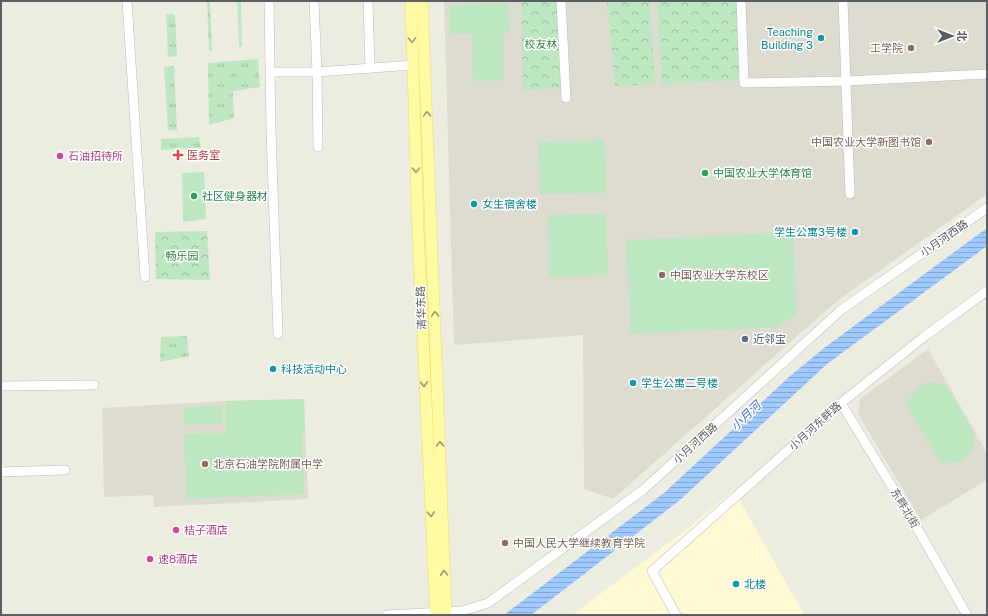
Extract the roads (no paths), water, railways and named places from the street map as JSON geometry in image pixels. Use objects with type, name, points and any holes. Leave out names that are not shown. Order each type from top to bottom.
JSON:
[{"type":"main road","name":"清华东路","points":[[411,1],[424,366],[441,614]]},
{"type":"main road","name":"清华东路","points":[[422,1],[438,366],[441,614]]},
{"type":"main road","points":[[424,366],[438,366]]},
{"type":"street","points":[[127,1],[145,277]]},
{"type":"street","points":[[270,1],[278,334]]},
{"type":"street","points":[[314,1],[318,147]]},
{"type":"street","points":[[368,1],[370,68]]},
{"type":"street","points":[[561,1],[566,98]]},
{"type":"street","points":[[742,1],[744,84],[987,74]]},
{"type":"street","points":[[843,1],[850,194]]},
{"type":"street","points":[[271,72],[316,72],[413,65]]},
{"type":"street","name":"小月河西路","points":[[387,615],[441,614],[465,611],[488,603],[643,490],[841,310],[987,208]]},
{"type":"street","name":"小月河东畔路","points":[[676,615],[652,571],[841,403],[925,336],[987,292]]},
{"type":"street","points":[[1,386],[94,385]]},
{"type":"street","name":"东畔北街","points":[[841,403],[913,521],[967,615]]},
{"type":"street","points":[[1,472],[66,470]]},
{"type":"water","points":[[987,228],[987,246],[827,364],[680,500],[531,615],[504,615],[664,493],[789,377],[824,348]]},
{"type":"place","name":"Teaching Building 3","points":[[821,38]]},
{"type":"place","name":"工学院","points":[[911,48]]},
{"type":"place","name":"中国农业大学新图书馆","points":[[929,142]]},
{"type":"place","name":"医务室","points":[[178,155]]},
{"type":"place","name":"石油招待所","points":[[60,156]]},
{"type":"place","name":"中国农业大学体育馆","points":[[705,173]]},
{"type":"place","name":"社区健身器材","points":[[194,196]]},
{"type":"place","name":"女生宿舍楼","points":[[474,204]]},
{"type":"place","name":"学生公寓3号楼","points":[[855,232]]},
{"type":"place","name":"中国农业大学东校区","points":[[662,275]]},
{"type":"place","name":"近邻宝","points":[[745,339]]},
{"type":"place","name":"科技活动中心","points":[[273,369]]},
{"type":"place","name":"学生公寓二号楼","points":[[633,383]]},
{"type":"place","name":"北京石油学院附属中学","points":[[205,464]]},
{"type":"place","name":"桔子酒店","points":[[176,530]]},
{"type":"place","name":"中国人民大学继续教育学院","points":[[505,543]]},
{"type":"place","name":"速8酒店","points":[[150,559]]},
{"type":"place","name":"北楼","points":[[736,584]]},
{"type":"park label","name":"校友林","points":[[541,44]]},
{"type":"park label","name":"畅乐园","points":[[182,256]]},
{"type":"water label","name":"小月河","points":[[746,416]]}]
